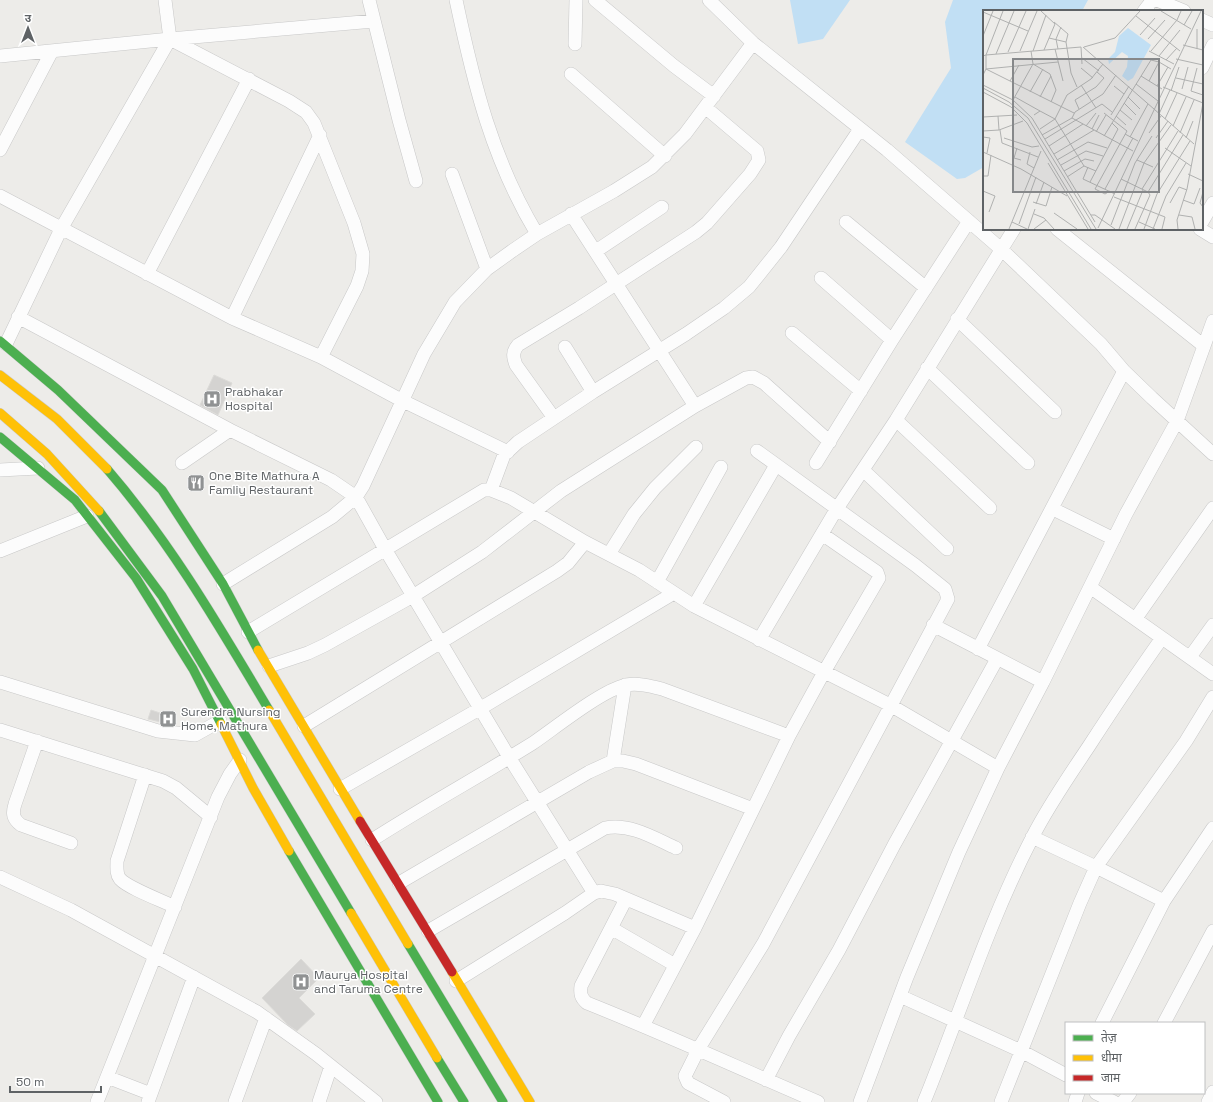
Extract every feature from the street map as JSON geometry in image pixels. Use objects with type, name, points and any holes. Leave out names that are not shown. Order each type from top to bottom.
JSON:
[{"type":"main road","points":[[3,343],[58,390],[162,490],[223,584],[248,632],[340,789],[399,883],[456,981],[530,1102]]},
{"type":"main road","points":[[0,374],[41,405],[72,432],[124,488],[161,535],[194,585],[504,1102]]},
{"type":"main road","points":[[0,413],[27,433],[72,478],[119,534],[158,590],[262,761],[464,1102]]},
{"type":"main road","points":[[0,437],[75,500],[136,578],[193,669],[240,760],[332,925],[438,1102]]},
{"type":"street","points":[[3,343],[18,318],[61,228],[170,39],[165,0]]},
{"type":"street","points":[[370,0],[374,21],[416,181]]},
{"type":"street","points":[[456,0],[491,139],[510,186],[537,234]]},
{"type":"street","points":[[575,44],[576,0]]},
{"type":"street","points":[[595,0],[679,70],[714,96]]},
{"type":"street","points":[[709,0],[754,43],[860,129],[1001,249],[1101,344],[1124,371],[1213,454]]},
{"type":"street","points":[[1145,10],[1151,2],[1157,0],[1182,10]]},
{"type":"street","points":[[1203,20],[1213,25]]},
{"type":"street","points":[[0,56],[374,21]]},
{"type":"street","points":[[170,39],[289,100],[306,112],[320,135],[354,224],[363,254],[362,271],[357,286],[321,357]]},
{"type":"street","points":[[223,584],[332,517],[356,497],[363,486],[401,400],[424,354],[442,321],[455,302],[487,269],[537,234],[636,178],[665,156],[685,134],[754,43]]},
{"type":"street","points":[[1203,66],[1213,45]]},
{"type":"street","points":[[0,150],[52,51]]},
{"type":"street","points":[[571,74],[665,156]]},
{"type":"street","points":[[147,274],[249,80]]},
{"type":"street","points":[[554,418],[516,365],[513,357],[514,350],[524,340],[672,249],[707,223],[750,174],[760,160],[757,151],[705,107]]},
{"type":"street","points":[[491,490],[500,464],[508,452],[518,442],[592,392],[724,308],[749,288],[760,276],[860,129]]},
{"type":"street","points":[[232,318],[320,135]]},
{"type":"street","points":[[452,174],[487,269]]},
{"type":"street","points":[[0,196],[232,318],[321,357],[401,400],[508,452]]},
{"type":"street","points":[[1203,220],[1213,203]]},
{"type":"street","points":[[596,251],[662,208]]},
{"type":"street","points":[[571,214],[695,406]]},
{"type":"street","points":[[846,222],[926,288]]},
{"type":"street","points":[[816,463],[892,340],[969,222]]},
{"type":"street","points":[[759,640],[836,510],[896,420],[1013,230]]},
{"type":"street","points":[[1059,230],[1204,346]]},
{"type":"street","points":[[1202,230],[1213,237]]},
{"type":"street","points":[[820,278],[892,340]]},
{"type":"street","points":[[18,318],[230,430],[331,480],[356,497],[384,549],[442,643],[509,757],[594,893]]},
{"type":"street","points":[[958,320],[1055,412]]},
{"type":"street","points":[[860,1102],[944,885],[998,768],[1043,682],[1114,539],[1177,421],[1213,321]]},
{"type":"street","points":[[792,333],[861,391]]},
{"type":"street","points":[[565,347],[592,392]]},
{"type":"street","points":[[927,368],[1028,463]]},
{"type":"street","points":[[978,649],[1053,509],[1124,371]]},
{"type":"street","points":[[269,666],[308,653],[331,643],[413,596],[482,552],[521,524],[533,512],[588,473],[695,406],[746,378],[753,377],[764,383],[830,442]]},
{"type":"street","points":[[896,420],[990,508]]},
{"type":"street","points":[[182,464],[230,430]]},
{"type":"street","points":[[609,554],[642,504],[696,447]]},
{"type":"street","points":[[724,1102],[691,1086],[686,1080],[687,1071],[699,1048],[763,944],[948,599],[945,590],[908,560],[836,510],[757,451]]},
{"type":"street","points":[[694,606],[776,465]]},
{"type":"street","points":[[657,582],[721,467]]},
{"type":"street","points":[[0,470],[38,468]]},
{"type":"street","points":[[863,470],[947,549]]},
{"type":"street","points":[[248,632],[484,490],[491,490],[511,498],[585,542],[639,570],[694,606],[890,705],[998,768]]},
{"type":"street","points":[[1136,618],[1213,508]]},
{"type":"street","points":[[1053,509],[1114,539]]},
{"type":"street","points":[[0,550],[87,516]]},
{"type":"street","points":[[643,1026],[695,928],[789,736],[824,672],[879,578],[877,572],[822,534]]},
{"type":"street","points":[[304,726],[556,572],[568,562],[585,542]]},
{"type":"street","points":[[1090,587],[1136,618],[1213,674]]},
{"type":"street","points":[[340,789],[481,708],[674,593]]},
{"type":"street","points":[[934,625],[1043,682]]},
{"type":"street","points":[[1190,657],[1213,625]]},
{"type":"street","points":[[924,1102],[957,1020],[975,968],[1005,895],[1032,837],[1069,776],[1162,638]]},
{"type":"street","points":[[766,1080],[997,659]]},
{"type":"street","points":[[0,682],[158,732],[195,735],[220,721]]},
{"type":"street","points":[[372,840],[509,757],[612,690],[625,686],[642,684],[662,689],[789,736]]},
{"type":"street","points":[[613,761],[625,686]]},
{"type":"street","points":[[1001,1102],[1080,903],[1096,867],[1186,741],[1213,698]]},
{"type":"street","points":[[0,730],[145,775],[176,788],[211,817]]},
{"type":"street","points":[[37,741],[15,804],[13,814],[14,820],[21,825],[71,843]]},
{"type":"street","points":[[97,1102],[224,784],[240,760]]},
{"type":"street","points":[[399,883],[589,772],[613,761],[636,764],[753,809]]},
{"type":"street","points":[[145,775],[117,861],[117,872],[120,880],[175,907]]},
{"type":"street","points":[[428,931],[596,832],[616,826],[631,828],[676,848]]},
{"type":"street","points":[[1103,1022],[1164,901],[1213,828]]},
{"type":"street","points":[[1032,837],[1164,901]]},
{"type":"street","points":[[0,877],[71,910],[266,1018],[331,1066],[376,1102]]},
{"type":"street","points":[[456,981],[565,913],[594,893],[608,892],[695,928]]},
{"type":"street","points":[[626,899],[581,986],[581,995],[586,1003],[699,1048],[811,1100]]},
{"type":"street","points":[[611,928],[675,965]]},
{"type":"street","points":[[1165,1022],[1213,931]]},
{"type":"street","points":[[107,1077],[150,1098],[194,977]]},
{"type":"street","points":[[900,996],[957,1020],[1021,1051],[1065,1075]]},
{"type":"street","points":[[235,1102],[266,1018]]},
{"type":"street","points":[[319,1102],[331,1066]]},
{"type":"street","points":[[1208,1102],[1213,1092]]},
{"type":"street","points":[[1098,1094],[1114,1102]]},
{"type":"street","points":[[1123,1102],[1129,1094]]},
{"type":"water","points":[[790,0],[850,0],[823,39],[798,44]]},
{"type":"water","points":[[953,0],[1088,0],[1083,10],[983,10],[983,168],[965,178],[957,179],[905,142],[951,68],[945,22]]},
{"type":"building","points":[[214,375],[232,383],[218,415],[200,405]]},
{"type":"building","points":[[151,710],[175,718],[173,725],[148,719]]},
{"type":"building","points":[[301,959],[319,978],[299,998],[315,1014],[297,1031],[288,1025],[262,998]]},
{"type":"traffic: fast","points":[[0,341],[58,390],[162,490],[223,584],[258,650]]},
{"type":"traffic: fast","points":[[0,437],[75,500],[136,578],[193,669],[221,724]]},
{"type":"traffic: fast","points":[[107,469],[130,497],[173,556],[213,616],[269,710]]},
{"type":"traffic: fast","points":[[99,511],[162,596],[351,913]]},
{"type":"traffic: fast","points":[[289,851],[438,1102]]},
{"type":"traffic: fast","points":[[408,944],[503,1102]]},
{"type":"traffic: fast","points":[[437,1058],[464,1102]]},
{"type":"traffic: slow","points":[[0,375],[57,419],[107,469]]},
{"type":"traffic: slow","points":[[0,413],[47,454],[99,511]]},
{"type":"traffic: slow","points":[[258,650],[360,821]]},
{"type":"traffic: slow","points":[[269,710],[408,944]]},
{"type":"traffic: slow","points":[[221,724],[253,788],[289,851]]},
{"type":"traffic: slow","points":[[351,913],[437,1058]]},
{"type":"traffic: slow","points":[[452,972],[530,1102]]},
{"type":"traffic: jam","points":[[360,821],[452,972]]},
{"type":"place","name":"Prabhakar Hospital","points":[[212,399]]},
{"type":"place","name":"One Bite Mathura A Famliy Restaurant","points":[[196,483]]},
{"type":"place","name":"Surendra Nursing Home, Mathura","points":[[168,719]]},
{"type":"place","name":"Maurya Hospital and Taruma Centre","points":[[301,982]]}]
